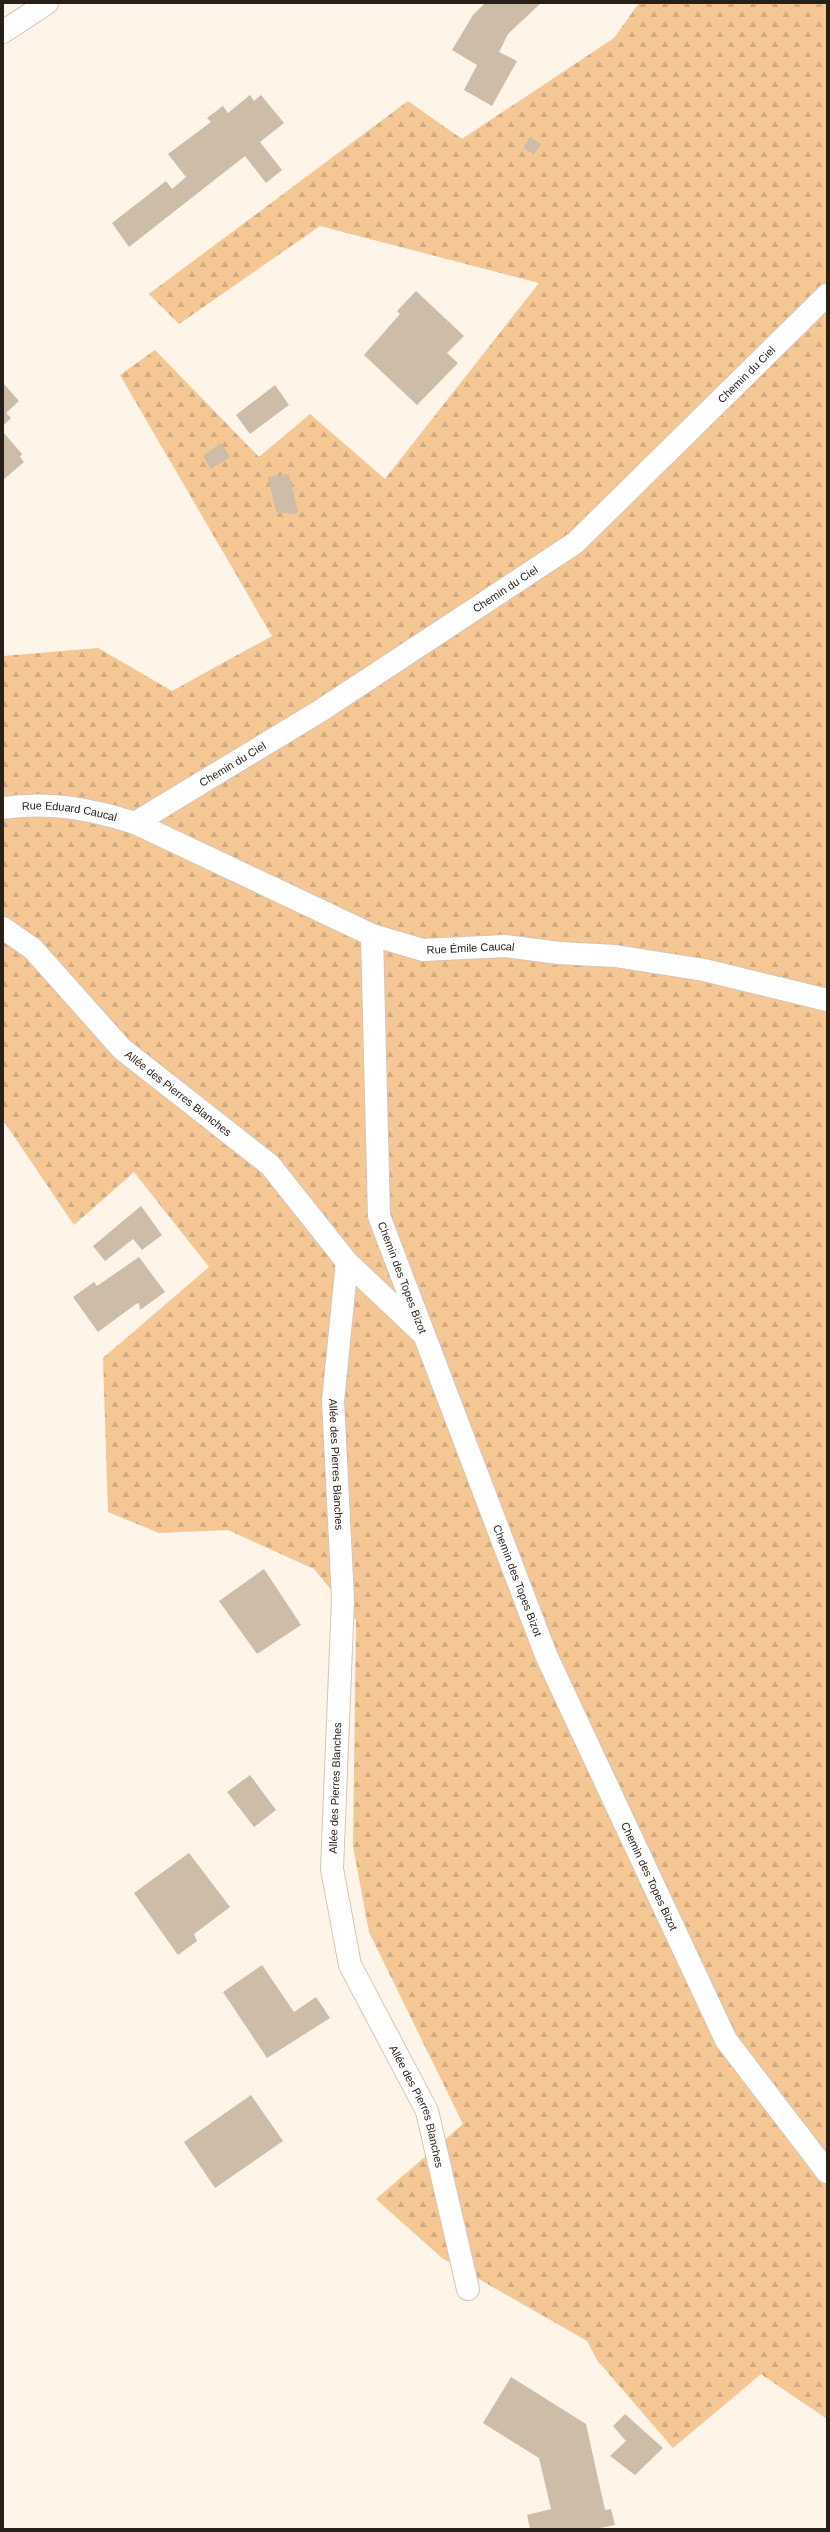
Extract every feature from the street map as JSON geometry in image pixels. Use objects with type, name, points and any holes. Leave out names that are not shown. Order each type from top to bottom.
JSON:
[{"type":"street","points":[[3,32],[47,3]]},
{"type":"street","name":"Chemin du Ciel","points":[[135,823],[320,711],[575,543],[827,295]]},
{"type":"street","name":"Rue Eduard Caucal","points":[[3,808],[38,805],[94,810],[135,823]]},
{"type":"street","name":"Rue Émile Caucal","points":[[135,823],[372,935],[423,950],[505,946],[559,953],[615,956],[704,970],[827,1000]]},
{"type":"street","name":"Allée des Pierres Blanches","points":[[3,928],[33,950],[122,1049],[270,1165],[347,1262],[426,1337]]},
{"type":"street","name":"Chemin des Topes Bizot","points":[[372,935],[379,1216],[546,1655],[726,2040],[827,2172]]},
{"type":"street","name":"Allée des Pierres Blanches","points":[[347,1262],[333,1401],[343,1599],[332,1869],[350,1965],[427,2111],[468,2289]]},
{"type":"green space","points":[[639,3],[827,3],[827,2419],[761,2374],[673,2448],[597,2360],[587,2341],[442,2258],[376,2199],[463,2124],[369,1932],[353,1846],[356,1620],[314,1569],[228,1530],[159,1533],[108,1512],[103,1358],[209,1267],[134,1172],[74,1225],[3,1120],[3,656],[98,648],[172,691],[272,636],[120,375],[155,350],[259,457],[310,414],[385,479],[539,283],[320,226],[179,324],[149,294],[408,101],[462,139],[614,38]]},
{"type":"building","points":[[485,3],[541,3],[508,34],[499,52],[517,61],[492,106],[464,90],[477,65],[452,50],[473,15]]},
{"type":"building","points":[[250,95],[254,101],[261,95],[284,123],[260,142],[282,170],[266,183],[245,156],[129,247],[112,223],[166,181],[172,189],[186,177],[168,154],[211,122],[207,118],[223,106],[228,113]]},
{"type":"building","points":[[530,137],[541,144],[534,154],[523,148]]},
{"type":"building","points":[[416,291],[464,336],[447,353],[458,363],[417,405],[364,355],[400,314],[397,311]]},
{"type":"building","points":[[3,383],[19,401],[6,413],[11,418],[3,426]]},
{"type":"building","points":[[275,385],[289,405],[250,434],[236,415]]},
{"type":"building","points":[[3,432],[22,454],[20,457],[24,462],[3,480]]},
{"type":"building","points":[[221,443],[230,457],[211,469],[203,456]]},
{"type":"building","points":[[289,474],[298,512],[295,514],[276,512],[268,477]]},
{"type":"building","points":[[141,1206],[162,1235],[142,1250],[133,1239],[105,1261],[93,1246]]},
{"type":"building","points":[[139,1257],[165,1292],[140,1310],[139,1303],[136,1304],[98,1332],[73,1297],[94,1282],[97,1286]]},
{"type":"building","points":[[264,1569],[301,1625],[257,1654],[219,1601]]},
{"type":"building","points":[[250,1775],[276,1810],[254,1827],[227,1792]]},
{"type":"building","points":[[189,1853],[230,1907],[194,1934],[197,1941],[178,1955],[134,1893]]},
{"type":"building","points":[[262,1965],[294,2012],[316,1997],[330,2018],[267,2058],[223,1992]]},
{"type":"building","points":[[251,2095],[283,2141],[215,2188],[184,2142]]},
{"type":"building","points":[[511,2377],[586,2424],[605,2510],[611,2509],[615,2525],[595,2529],[530,2529],[527,2515],[551,2509],[539,2458],[483,2423]]},
{"type":"building","points":[[625,2414],[663,2448],[635,2475],[610,2456],[626,2441],[613,2426]]}]
